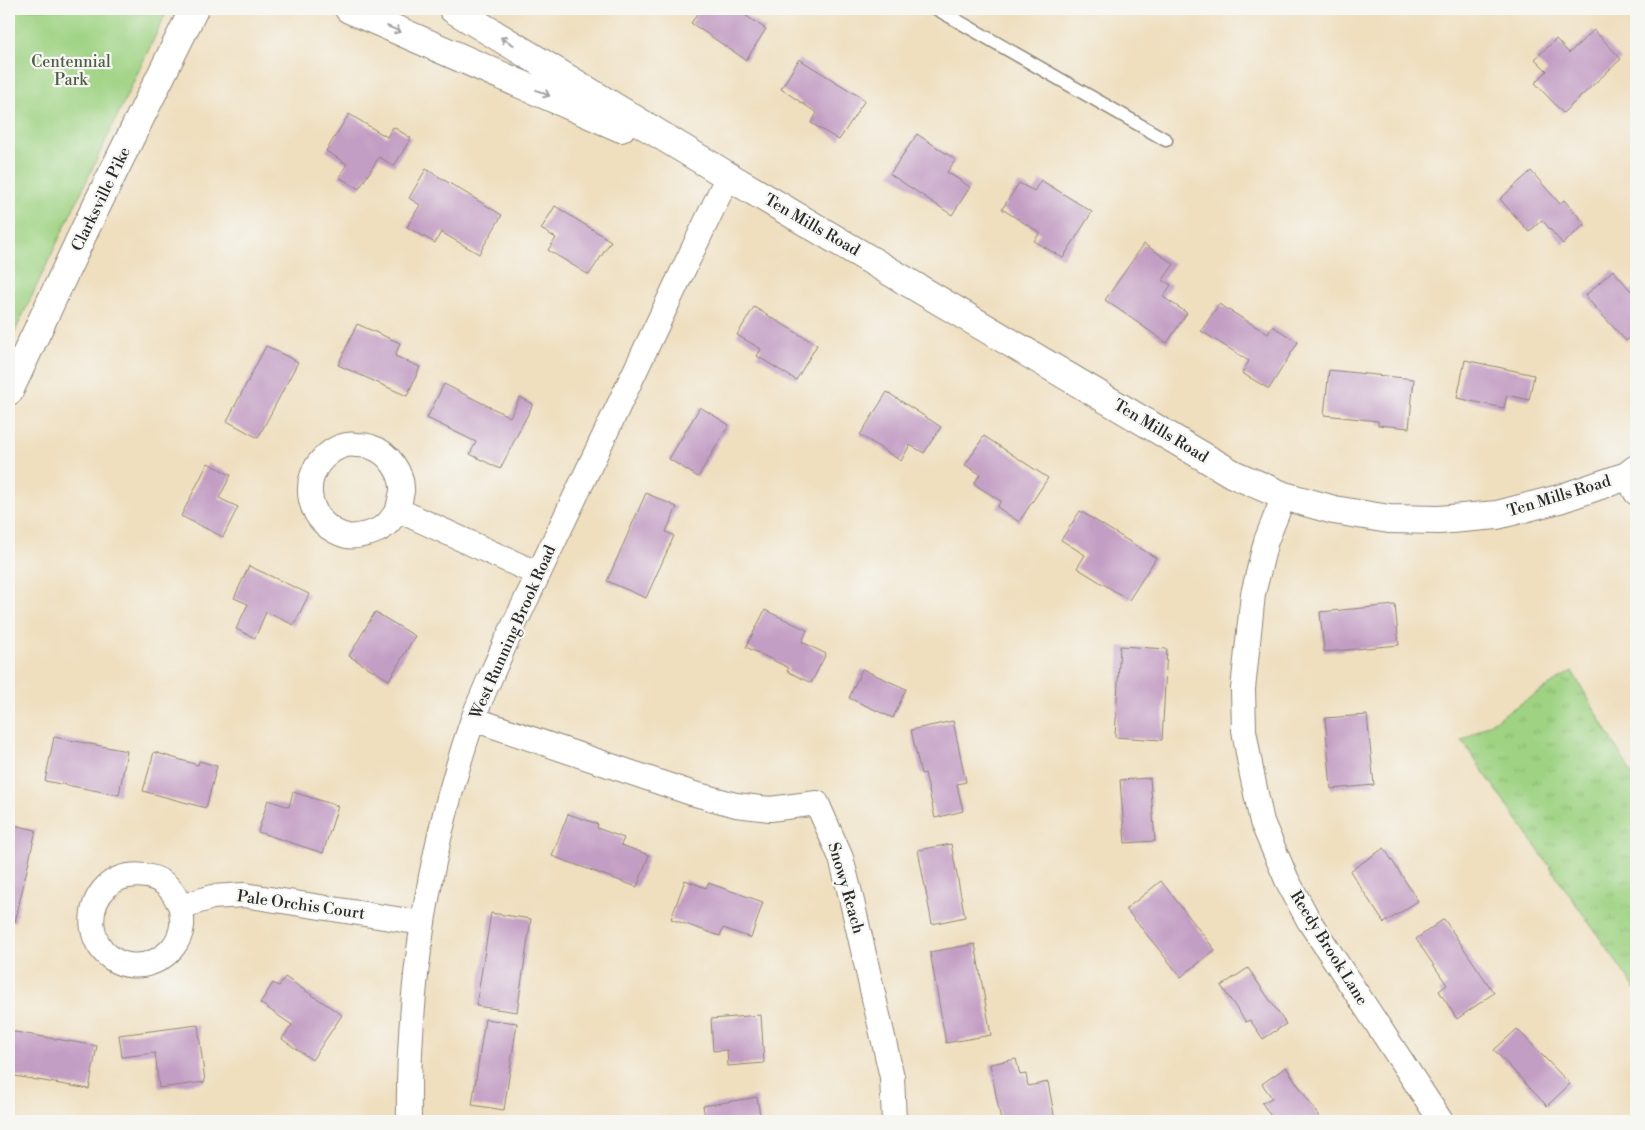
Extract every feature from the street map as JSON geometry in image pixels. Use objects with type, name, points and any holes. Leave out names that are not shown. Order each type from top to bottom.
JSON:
[{"type":"street","name":"Clarksville Pike","points":[[9,391],[87,226],[194,9]]},
{"type":"street","name":"Ten Mills Road","points":[[349,9],[496,72],[728,176]]},
{"type":"street","name":"Ten Mills Road","points":[[453,9],[728,176],[1233,474],[1284,496],[1334,510],[1389,519],[1439,520],[1497,515],[1633,479]]},
{"type":"street","name":"West Running Brook Road","points":[[409,1121],[408,1091],[422,923],[450,796],[473,718],[504,646],[728,176]]},
{"type":"street","name":"Reedy Brook Lane","points":[[1284,496],[1266,541],[1253,594],[1243,690],[1244,730],[1250,770],[1262,822],[1287,880],[1309,921],[1441,1121]]},
{"type":"street","points":[[398,510],[538,574]]},
{"type":"street","name":"Snowy Reach","points":[[473,718],[691,793],[736,805],[770,809],[817,803],[841,858],[850,893],[892,1077],[894,1121]]},
{"type":"street","name":"Pale Orchis Court","points":[[181,907],[212,897],[244,895],[422,923]]},
{"type":"lane","points":[[937,9],[1166,140]]},
{"type":"green space","name":"Centennial Park","points":[[9,9],[168,9],[9,344]]},
{"type":"green space","points":[[1572,671],[1636,781],[1636,990],[1462,741]]},
{"type":"building","points":[[701,9],[751,9],[746,16],[766,29],[746,60],[691,23]]},
{"type":"building","points":[[1594,30],[1621,59],[1563,113],[1535,83],[1547,71],[1535,59],[1556,39],[1569,53]]},
{"type":"building","points":[[799,59],[865,100],[839,140],[811,123],[817,113],[781,89]]},
{"type":"building","points":[[349,114],[387,137],[393,127],[411,138],[394,166],[379,157],[359,189],[339,177],[347,164],[326,151]]},
{"type":"building","points":[[917,134],[956,160],[947,172],[970,187],[952,215],[890,174]]},
{"type":"building","points":[[426,169],[502,215],[479,254],[441,232],[435,243],[407,227],[420,205],[409,198]]},
{"type":"building","points":[[1531,171],[1560,204],[1564,200],[1585,224],[1563,244],[1542,220],[1529,232],[1500,199]]},
{"type":"building","points":[[1041,180],[1092,212],[1063,258],[1034,241],[1040,233],[1002,209],[1019,183],[1034,191]]},
{"type":"building","points":[[555,206],[611,241],[589,275],[548,250],[556,238],[541,229]]},
{"type":"building","points":[[1144,244],[1174,264],[1163,280],[1171,285],[1163,297],[1187,313],[1167,343],[1105,300]]},
{"type":"building","points":[[1613,270],[1631,291],[1636,288],[1636,332],[1626,341],[1585,296]]},
{"type":"building","points":[[1219,304],[1268,334],[1272,326],[1298,342],[1269,389],[1242,373],[1249,361],[1201,331]]},
{"type":"building","points":[[754,307],[817,345],[796,380],[757,356],[761,349],[737,335]]},
{"type":"building","points":[[357,324],[400,343],[395,356],[420,367],[407,396],[338,365]]},
{"type":"building","points":[[266,346],[298,362],[258,438],[227,421]]},
{"type":"building","points":[[1465,360],[1534,375],[1529,400],[1507,395],[1504,408],[1457,398]]},
{"type":"building","points":[[1329,370],[1414,379],[1409,428],[1378,425],[1378,421],[1324,415]]},
{"type":"building","points":[[444,384],[510,417],[520,397],[533,404],[500,469],[470,454],[476,442],[427,418]]},
{"type":"building","points":[[887,392],[941,427],[924,453],[910,445],[901,461],[860,435]]},
{"type":"building","points":[[700,407],[729,425],[698,477],[669,459]]},
{"type":"building","points":[[984,436],[1048,478],[1019,522],[997,507],[1001,501],[974,484],[980,474],[965,465]]},
{"type":"building","points":[[208,463],[231,475],[219,498],[238,507],[223,537],[181,516]]},
{"type":"building","points":[[646,493],[677,507],[666,532],[674,536],[646,598],[607,581]]},
{"type":"building","points":[[1080,511],[1156,558],[1129,600],[1077,568],[1085,555],[1061,540]]},
{"type":"building","points":[[249,566],[309,594],[294,625],[266,612],[255,638],[236,629],[248,604],[234,598]]},
{"type":"building","points":[[1395,605],[1399,645],[1324,652],[1320,612]]},
{"type":"building","points":[[765,610],[807,630],[802,642],[826,654],[811,683],[787,671],[789,668],[746,647]]},
{"type":"building","points":[[375,612],[415,636],[389,680],[349,656]]},
{"type":"building","points":[[1120,646],[1167,649],[1162,740],[1115,737]]},
{"type":"building","points":[[862,669],[906,689],[893,718],[849,698]]},
{"type":"building","points":[[1367,715],[1374,785],[1331,789],[1325,718]]},
{"type":"building","points":[[953,721],[966,782],[957,784],[963,811],[935,818],[925,773],[921,774],[911,730]]},
{"type":"building","points":[[54,737],[127,751],[119,795],[45,781]]},
{"type":"building","points":[[154,752],[198,765],[199,761],[217,766],[206,808],[143,791]]},
{"type":"building","points":[[1150,778],[1155,841],[1125,843],[1120,780]]},
{"type":"building","points":[[293,792],[338,806],[323,853],[258,832],[268,800],[289,807]]},
{"type":"building","points":[[568,814],[598,824],[597,828],[624,838],[621,845],[649,855],[637,887],[552,856]]},
{"type":"building","points":[[9,824],[36,830],[15,922],[9,921]]},
{"type":"building","points":[[951,844],[965,917],[932,924],[918,850]]},
{"type":"building","points":[[1384,848],[1418,901],[1384,923],[1350,871]]},
{"type":"building","points":[[685,880],[706,888],[708,883],[763,902],[751,938],[723,928],[720,936],[671,919]]},
{"type":"building","points":[[1161,881],[1215,950],[1181,977],[1126,909]]},
{"type":"building","points":[[491,913],[531,919],[517,1012],[476,1006]]},
{"type":"building","points":[[1444,919],[1494,993],[1457,1019],[1439,991],[1447,985],[1416,939]]},
{"type":"building","points":[[975,944],[991,1035],[946,1043],[930,952]]},
{"type":"building","points":[[1248,968],[1286,1024],[1263,1039],[1250,1020],[1246,1022],[1221,986]]},
{"type":"building","points":[[285,977],[342,1015],[312,1060],[282,1039],[292,1025],[260,1003],[273,983],[279,986]]},
{"type":"building","points":[[761,1015],[764,1063],[728,1066],[727,1050],[713,1051],[711,1019]]},
{"type":"building","points":[[485,1019],[517,1023],[504,1110],[472,1105]]},
{"type":"building","points":[[198,1025],[205,1082],[159,1088],[155,1053],[122,1057],[119,1035]]},
{"type":"building","points":[[1517,1029],[1570,1084],[1547,1106],[1494,1050]]},
{"type":"building","points":[[9,1031],[97,1046],[89,1089],[9,1075]]},
{"type":"building","points":[[1016,1059],[1020,1075],[1026,1074],[1028,1086],[1048,1082],[1055,1120],[1001,1121],[990,1064]]},
{"type":"building","points":[[1286,1067],[1322,1121],[1274,1121],[1262,1103],[1272,1098],[1262,1084]]},
{"type":"building","points":[[757,1097],[761,1121],[706,1121],[703,1106]]}]
